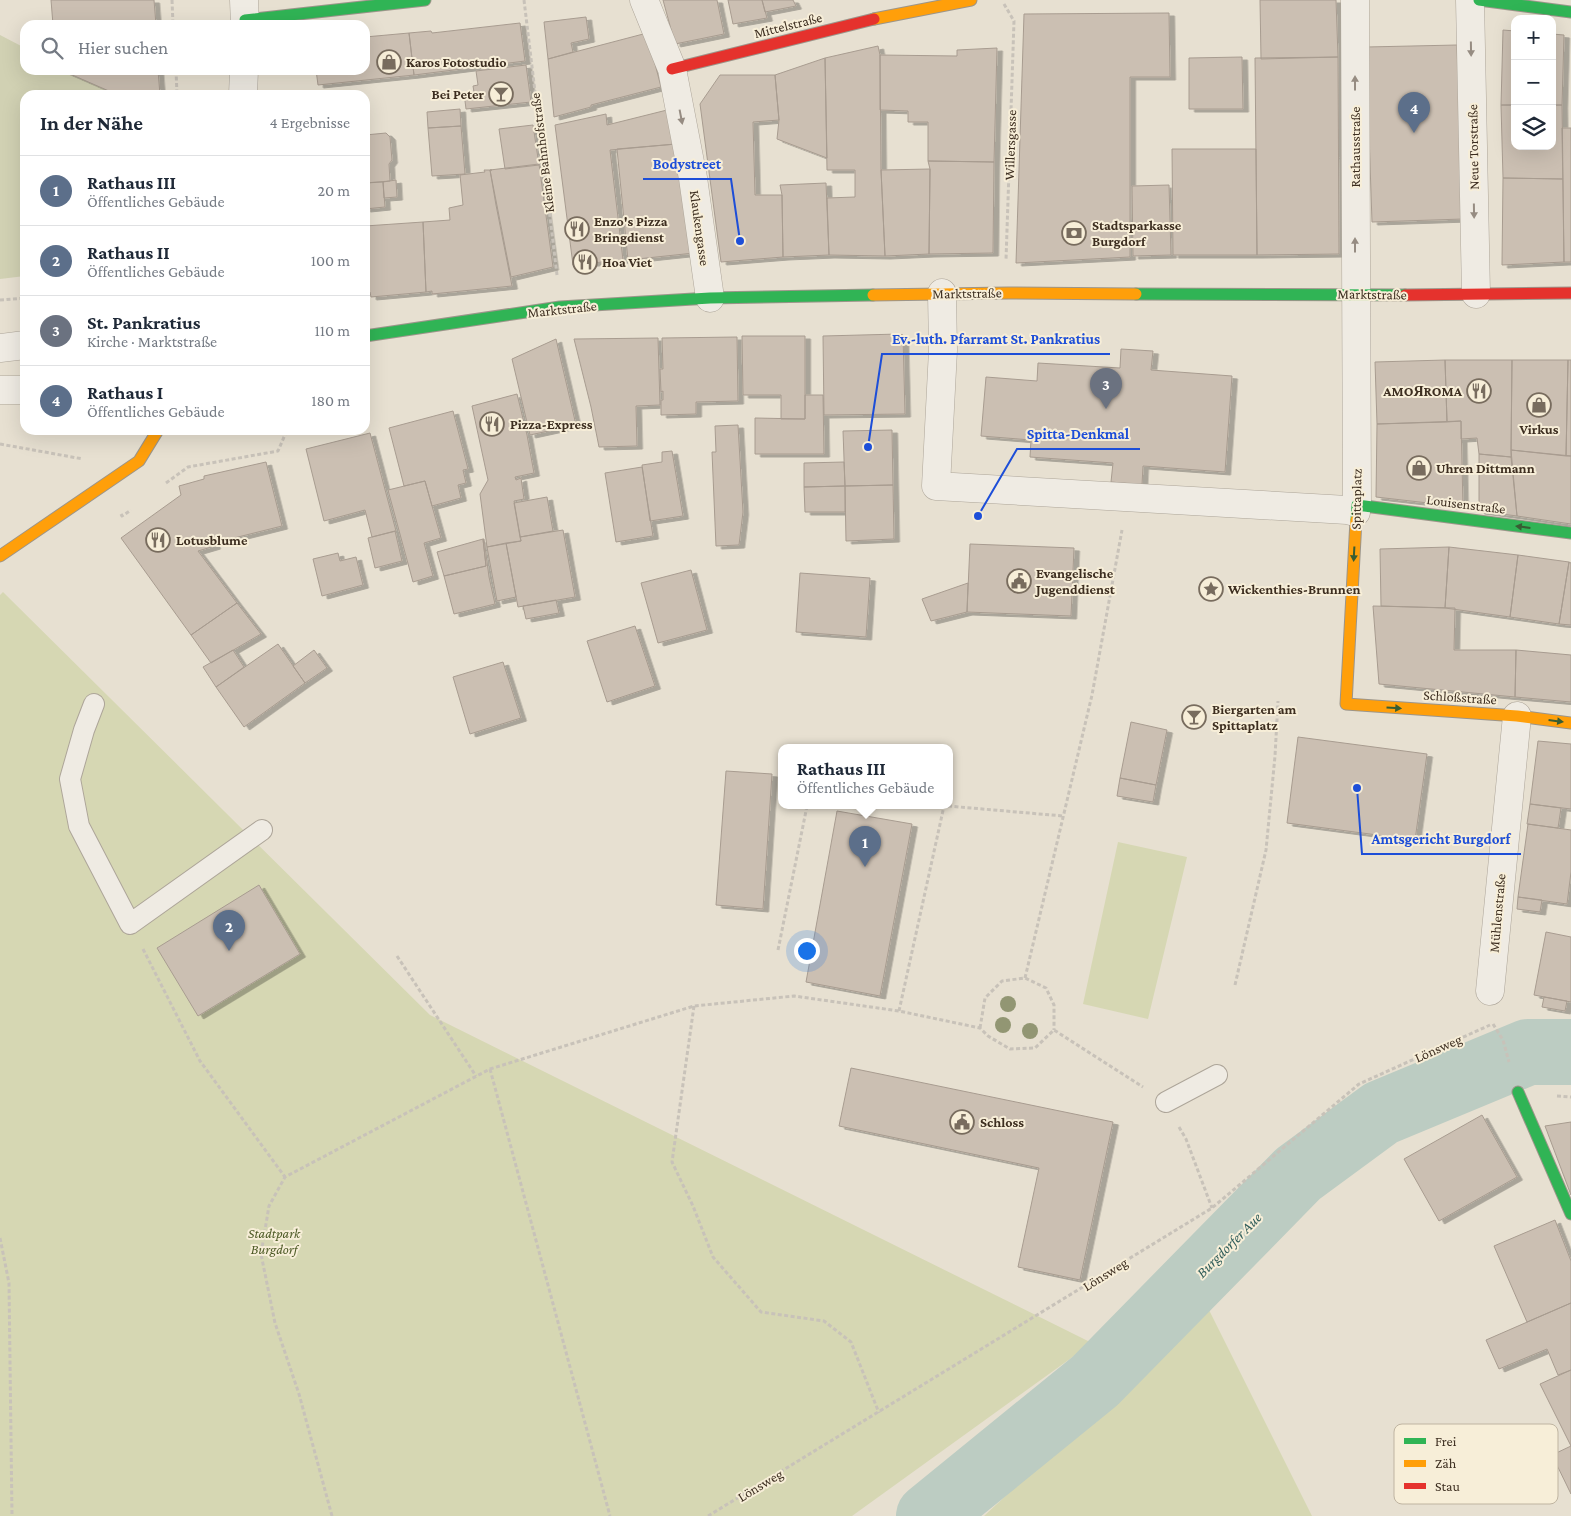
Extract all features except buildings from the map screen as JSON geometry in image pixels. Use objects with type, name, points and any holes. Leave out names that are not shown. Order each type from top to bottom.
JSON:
[{"type":"street","points":[[245,15],[425,0]]},
{"type":"street","name":"Klaukengasse","points":[[644,0],[672,70],[693,178],[710,298]]},
{"type":"street","name":"Mittelstraße","points":[[672,70],[861,22],[971,0]]},
{"type":"street","name":"Rathausstraße","points":[[1355,0],[1355,294]]},
{"type":"street","name":"Neue Torstraße","points":[[1470,0],[1476,294]]},
{"type":"street","points":[[1479,0],[1571,12]]},
{"type":"street","points":[[243,90],[244,75]]},
{"type":"street","points":[[942,293],[943,350],[936,486],[1347,510],[1357,509]]},
{"type":"street","name":"Marktstraße","points":[[370,335],[560,307],[710,298],[942,293],[1571,293]]},
{"type":"street","name":"Spittaplatz","points":[[1346,704],[1357,509],[1355,294]]},
{"type":"street","points":[[0,348],[20,346]]},
{"type":"street","points":[[0,390],[20,390]]},
{"type":"street","points":[[0,556],[139,461],[155,435]]},
{"type":"street","name":"Louisenstraße","points":[[1357,509],[1571,533]]},
{"type":"street","name":"Schloßstraße","points":[[1346,704],[1516,716],[1571,723]]},
{"type":"street","name":"Mühlenstraße","points":[[1490,991],[1516,716]]},
{"type":"street","points":[[1518,1092],[1571,1214]]},
{"type":"lane","points":[[94,704],[84,730],[70,779],[79,826],[130,924],[262,830]]},
{"type":"lane","points":[[1166,1102],[1217,1075]]},
{"type":"path","points":[[172,0],[173,20]]},
{"type":"path","name":"Kleine Bahnhofstraße","points":[[524,0],[560,307]]},
{"type":"path","name":"Willersgasse","points":[[1002,0],[1014,21],[1006,260],[1008,293]]},
{"type":"path","points":[[176,75],[177,90]]},
{"type":"path","points":[[0,300],[20,298]]},
{"type":"path","points":[[1025,978],[1092,696],[1128,498]]},
{"type":"path","points":[[1235,984],[1266,850],[1278,701]]},
{"type":"path","points":[[953,807],[1063,816]]},
{"type":"path","points":[[778,950],[806,809]]},
{"type":"path","points":[[899,1011],[945,809]]},
{"type":"path","points":[[130,924],[200,1061],[285,1177]]},
{"type":"path","points":[[397,956],[476,1076]]},
{"type":"path","points":[[332,1516],[299,1394],[275,1323],[261,1254],[269,1206],[285,1177],[490,1069],[694,1006],[794,996],[899,1011],[980,1028],[988,1036],[1010,1049],[1035,1048],[1054,1030],[1054,1005],[1046,988],[1025,978],[1002,982],[985,998],[980,1028]]},
{"type":"path","points":[[694,1006],[672,1162],[693,1206],[713,1257],[761,1312],[824,1321],[851,1342],[878,1413]]},
{"type":"path","name":"Lönsweg","points":[[708,1516],[1212,1208],[1359,1084],[1493,1024],[1503,1040]]},
{"type":"path","points":[[1054,1030],[1166,1102],[1186,1139],[1212,1208]]},
{"type":"path","points":[[490,1069],[610,1516]]},
{"type":"path","points":[[0,1238],[9,1283],[12,1516]]},
{"type":"green space","points":[[0,35],[20,45],[20,75],[81,75],[112,90],[20,90],[20,277],[0,279]]},
{"type":"green space","name":"Stadtpark Burgdorf","points":[[3,592],[430,1015],[1092,1343],[852,1516],[0,1516],[0,595]]},
{"type":"green space","points":[[1118,842],[1187,857],[1148,1019],[1083,1004]]},
{"type":"green space","points":[[1208,1308],[1312,1516],[984,1516]]},
{"type":"waterway","name":"Burgdorfer Aue","points":[[929,1516],[1095,1381],[1298,1174],[1381,1113],[1528,1052],[1571,1052]]},
{"type":"traffic: fast","points":[[245,20],[425,0]]},
{"type":"traffic: fast","points":[[1479,0],[1571,12]]},
{"type":"traffic: fast","points":[[1136,294],[1405,295]]},
{"type":"traffic: fast","points":[[370,335],[560,307],[710,298],[873,295]]},
{"type":"traffic: fast","points":[[1356,520],[1357,505],[1571,533]]},
{"type":"traffic: fast","points":[[1518,1092],[1571,1214]]},
{"type":"traffic: slow","points":[[874,19],[971,0]]},
{"type":"traffic: slow","points":[[873,295],[1136,294]]},
{"type":"traffic: slow","points":[[0,556],[139,461],[155,435]]},
{"type":"traffic: slow","points":[[1356,520],[1346,704],[1517,716],[1571,723]]},
{"type":"traffic: jam","points":[[672,69],[874,19]]},
{"type":"traffic: jam","points":[[1405,295],[1571,293]]},
{"type":"place","name":"Karos Fotostudio","points":[[389,62]]},
{"type":"place","name":"Bei Peter","points":[[501,94]]},
{"type":"place","name":"Rathaus I","points":[[1414,133]]},
{"type":"place","name":"Enzo's Pizza Bringdienst","points":[[577,229]]},
{"type":"place","name":"Stadtsparkasse Burgdorf","points":[[1074,233]]},
{"type":"place","name":"Bodystreet","points":[[740,241]]},
{"type":"place","name":"Hoa Viet","points":[[585,262]]},
{"type":"place","name":"AMOЯROMA","points":[[1479,391]]},
{"type":"place","name":"Virkus","points":[[1539,405]]},
{"type":"place","name":"St. Pankratius","points":[[1106,409]]},
{"type":"place","name":"Pizza-Express","points":[[492,424]]},
{"type":"place","name":"Ev.-luth. Pfarramt St. Pankratius","points":[[868,447]]},
{"type":"place","name":"Uhren Dittmann","points":[[1419,468]]},
{"type":"place","name":"Spitta-Denkmal","points":[[978,516]]},
{"type":"place","name":"Lotusblume","points":[[158,540]]},
{"type":"place","name":"Evangelische Jugenddienst","points":[[1019,581]]},
{"type":"place","name":"Wickenthies-Brunnen","points":[[1211,589]]},
{"type":"place","name":"Biergarten am Spittaplatz","points":[[1194,717]]},
{"type":"place","name":"Amtsgericht Burgdorf","points":[[1357,788]]},
{"type":"place","name":"Rathaus III","points":[[865,867]]},
{"type":"place","name":"Rathaus II","points":[[229,951]]},
{"type":"place","name":"Schloss","points":[[962,1122]]}]
